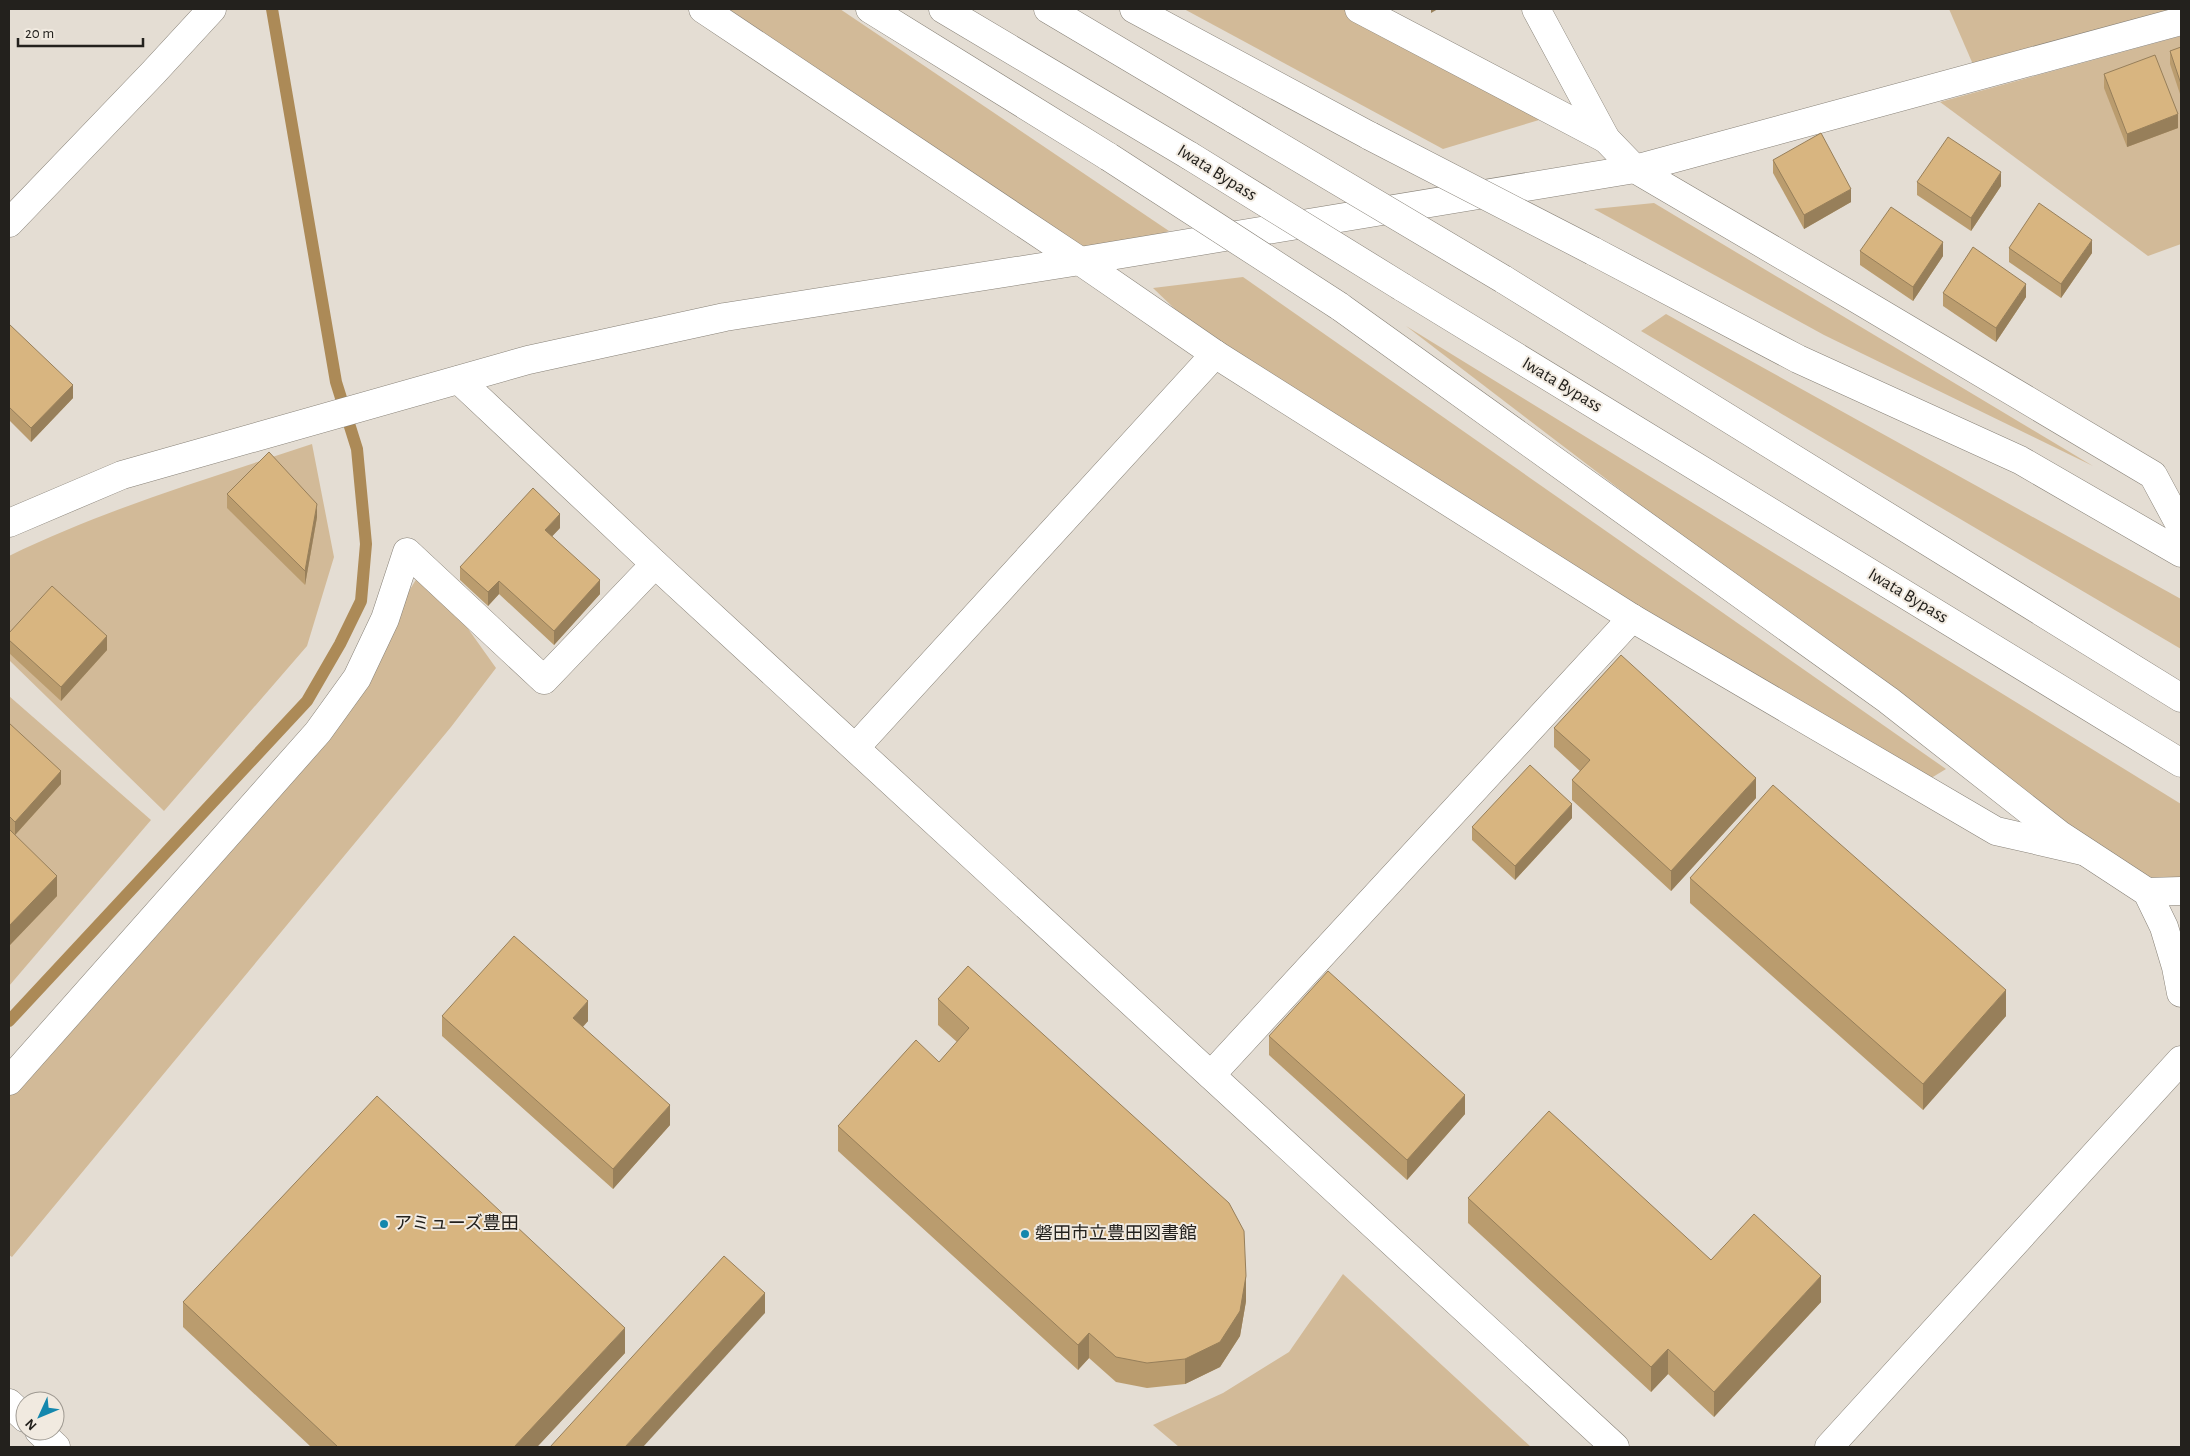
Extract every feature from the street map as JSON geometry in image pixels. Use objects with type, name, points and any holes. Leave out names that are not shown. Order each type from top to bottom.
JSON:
[{"type":"main road","points":[[9,223],[147,80],[212,9]]},
{"type":"main road","points":[[703,9],[1080,261],[1215,354],[1632,618],[1996,831],[2084,851]]},
{"type":"main road","points":[[870,9],[1109,157],[1339,306],[1888,700],[2084,851],[2147,892],[2164,927],[2176,967],[2181,993]]},
{"type":"main road","name":"Iwata Bypass","points":[[943,9],[1190,156],[2181,763]]},
{"type":"main road","points":[[1048,9],[1503,279],[2181,698]]},
{"type":"main road","points":[[1134,9],[1370,136],[1798,358],[2020,460],[2181,553]]},
{"type":"main road","points":[[1359,9],[1606,139]]},
{"type":"main road","points":[[1536,9],[1606,139],[1634,169],[2153,475],[2181,526]]},
{"type":"main road","points":[[9,523],[122,475],[528,360],[725,317],[1080,261],[1634,169],[2181,21]]},
{"type":"main road","points":[[856,747],[1215,354]]},
{"type":"main road","points":[[459,380],[655,564],[1615,1447]]},
{"type":"main road","points":[[9,1081],[318,732],[357,678],[385,618],[407,552],[544,680],[655,564]]},
{"type":"main road","points":[[1211,1074],[1632,618]]},
{"type":"main road","points":[[2147,892],[2181,892]]},
{"type":"main road","points":[[1828,1447],[2181,1060]]},
{"type":"shaded area","points":[[703,9],[840,9],[1169,231],[1080,261]]},
{"type":"shaded area","points":[[1184,9],[1359,9],[1559,114],[1443,149]]},
{"type":"shaded area","points":[[1949,9],[2181,9],[1978,76]]},
{"type":"shaded area","points":[[2181,36],[2181,244],[2148,256],[1940,102]]},
{"type":"shaded area","points":[[1654,203],[2093,466],[1824,335],[1594,209]]},
{"type":"shaded area","points":[[1243,277],[1946,769],[1918,786],[1231,363],[1153,288]]},
{"type":"shaded area","points":[[1666,314],[2181,599],[2181,649],[1641,331]]},
{"type":"shaded area","points":[[1406,326],[2181,804],[2181,890],[2147,892]]},
{"type":"shaded area","points":[[312,444],[334,557],[307,646],[164,811],[9,660],[9,556],[82,523]]},
{"type":"shaded area","points":[[424,567],[496,668],[451,727],[12,1257],[9,1255],[9,1084],[339,702]]},
{"type":"shaded area","points":[[9,696],[151,820],[9,986]]},
{"type":"shaded area","points":[[1343,1274],[1531,1447],[1179,1447],[1153,1425],[1223,1393],[1289,1352]]},
{"type":"building","points":[[2181,47],[2181,84],[2170,51]]},
{"type":"building","points":[[2155,55],[2178,114],[2127,134],[2104,74]]},
{"type":"building","points":[[1821,133],[1851,189],[1804,215],[1773,160]]},
{"type":"building","points":[[1948,137],[2001,172],[1971,218],[1917,182]]},
{"type":"building","points":[[2039,203],[2092,240],[2061,284],[2009,248]]},
{"type":"building","points":[[1891,207],[1943,242],[1913,287],[1860,251]]},
{"type":"building","points":[[1973,247],[2026,284],[1996,328],[1943,293]]},
{"type":"building","points":[[9,324],[73,385],[31,428],[9,407]]},
{"type":"building","points":[[269,452],[317,504],[305,571],[227,494]]},
{"type":"building","points":[[533,488],[560,514],[545,530],[600,580],[554,631],[499,581],[488,592],[460,567]]},
{"type":"building","points":[[52,586],[107,636],[61,687],[9,640],[9,633]]},
{"type":"building","points":[[1621,655],[1756,778],[1671,871],[1572,780],[1590,760],[1554,728]]},
{"type":"building","points":[[9,723],[61,771],[15,822],[9,816]]},
{"type":"building","points":[[1530,765],[1572,804],[1515,866],[1472,827]]},
{"type":"building","points":[[1773,785],[2006,990],[1923,1084],[1690,878]]},
{"type":"building","points":[[9,829],[57,876],[9,926]]},
{"type":"building","points":[[514,936],[588,1001],[573,1018],[670,1105],[613,1169],[442,1016]]},
{"type":"building","points":[[968,966],[1229,1203],[1244,1231],[1246,1276],[1240,1311],[1220,1342],[1185,1359],[1147,1363],[1116,1357],[1089,1333],[1078,1345],[838,1126],[916,1040],[939,1062],[969,1028],[938,999]]},
{"type":"building","points":[[1328,971],[1465,1095],[1407,1160],[1269,1036]]},
{"type":"building","name":"アミューズ豊田","points":[[377,1096],[625,1328],[514,1447],[338,1447],[183,1302]]},
{"type":"building","points":[[1549,1111],[1711,1260],[1754,1214],[1821,1276],[1714,1392],[1668,1349],[1651,1367],[1468,1198]]},
{"type":"building","points":[[724,1256],[765,1293],[625,1447],[550,1447]]},
{"type":"waterway","points":[[9,1021],[307,701],[340,644],[361,601],[366,544],[357,449],[336,382],[272,9]]},
{"type":"place","name":"アミューズ豊田","points":[[384,1224]]},
{"type":"place","name":"磐田市立豊田図書館","points":[[1025,1234]]}]
